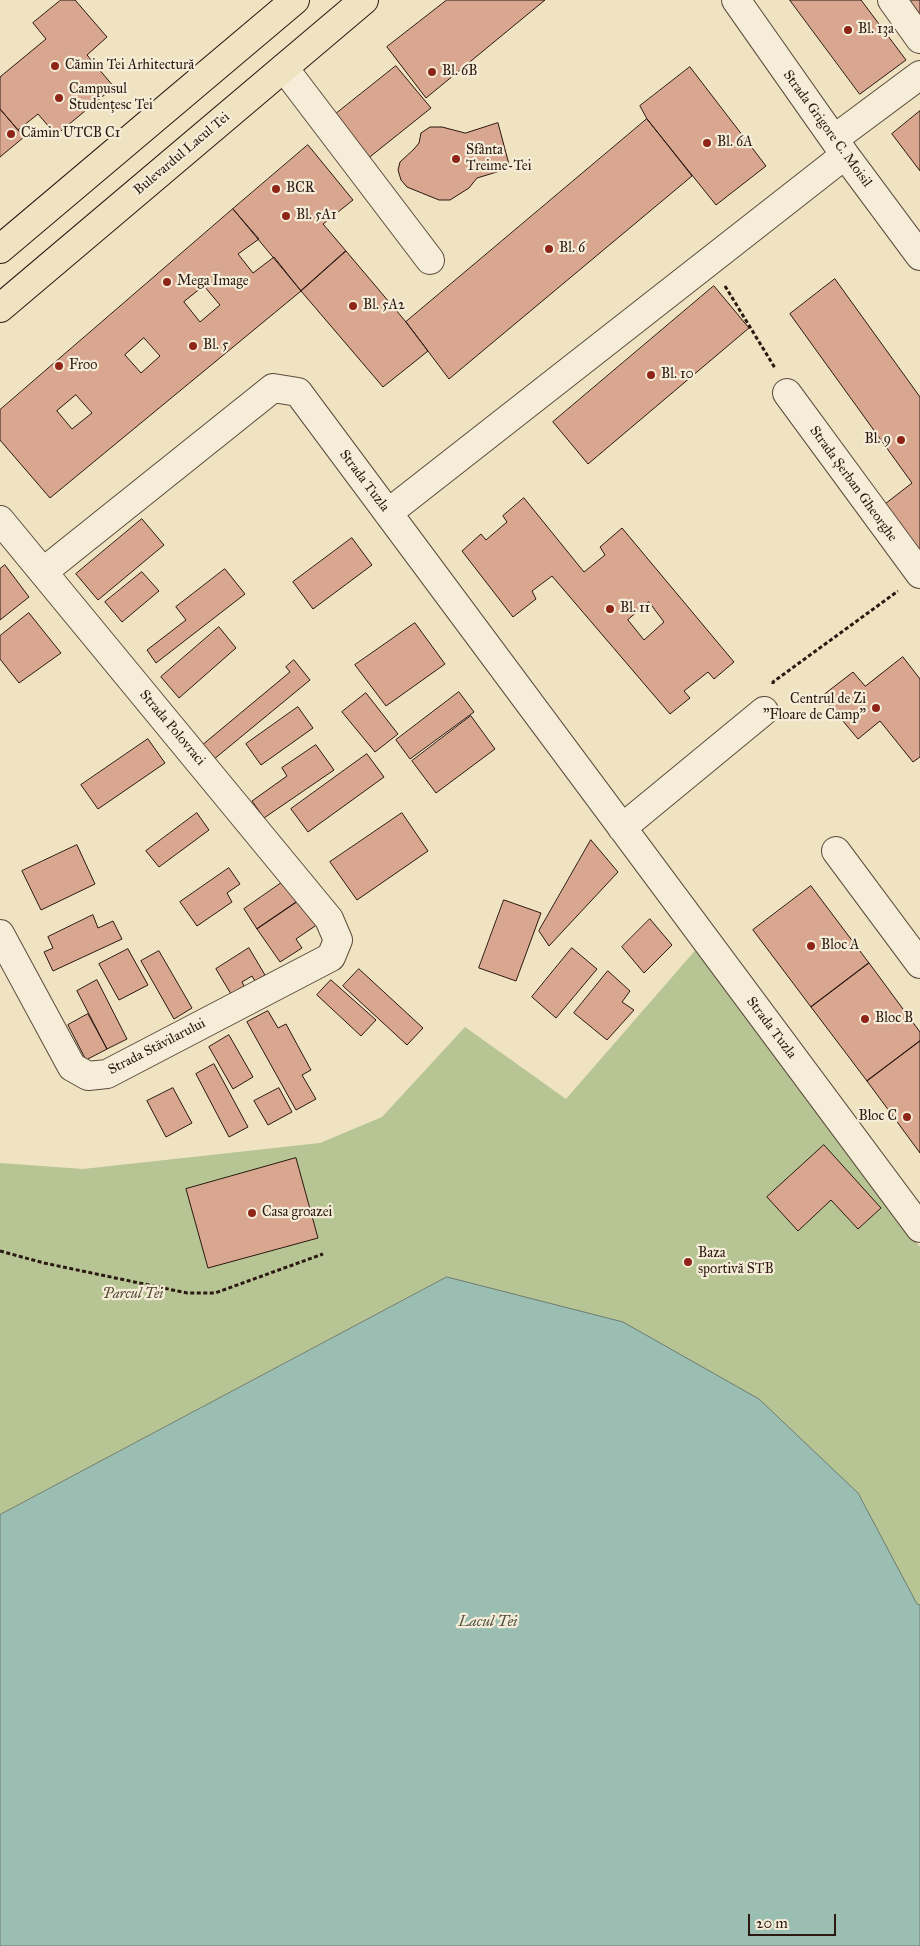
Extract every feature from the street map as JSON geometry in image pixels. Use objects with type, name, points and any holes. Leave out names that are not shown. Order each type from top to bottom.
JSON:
[{"type":"main road","name":"Bulevardul Lacul Tei","points":[[0,308],[364,0]]},
{"type":"main road","points":[[0,249],[288,2]]},
{"type":"street","name":"Strada Grigore C. Moisil","points":[[736,0],[839,147],[920,256]]},
{"type":"street","points":[[892,0],[920,39]]},
{"type":"street","points":[[284,68],[430,260]]},
{"type":"street","points":[[388,513],[709,261],[920,75]]},
{"type":"street","name":"Strada Tuzla","points":[[43,572],[273,388],[298,392],[920,1228]]},
{"type":"street","name":"Strada Șerban Gheorghe","points":[[787,393],[912,580]]},
{"type":"street","name":"Strada Polovraci","points":[[0,520],[329,919],[338,940]]},
{"type":"street","points":[[622,828],[764,711]]},
{"type":"street","points":[[836,851],[920,964]]},
{"type":"street","name":"Strada Stăvilarului","points":[[0,934],[72,1067],[88,1076],[107,1074],[332,957],[338,940]]},
{"type":"path","points":[[709,261],[774,365],[787,393]]},
{"type":"path","points":[[764,711],[773,682],[912,580]]},
{"type":"path","points":[[0,1251],[44,1263],[187,1293],[215,1293],[323,1254]]},
{"type":"green space","name":"Parcul Tei","points":[[699,946],[920,1247],[920,1605],[447,1277],[0,1515],[0,1163],[83,1169],[320,1143],[382,1117],[465,1027],[566,1099]]},
{"type":"water","name":"Lacul Tei","points":[[447,1277],[623,1322],[759,1399],[858,1493],[917,1604],[920,1605],[920,1946],[0,1946],[0,1515]]},
{"type":"building","name":"Cămin Tei Arhitectură","points":[[61,0],[75,0],[107,37],[87,55],[114,87],[56,135],[38,114],[18,130],[0,109],[0,77],[46,39],[33,23]]},
{"type":"building","name":"Bl. 6B","points":[[447,0],[545,0],[426,98],[387,47]]},
{"type":"building","name":"Bl. 13a","points":[[790,0],[861,0],[906,60],[860,94]]},
{"type":"building","points":[[904,0],[920,0],[920,21]]},
{"type":"building","points":[[396,66],[431,108],[366,160],[332,117]]},
{"type":"building","name":"Bl. 6A","points":[[690,67],[766,166],[716,205],[647,119],[640,106]]},
{"type":"building","name":"Cămin UTCB C1","points":[[0,109],[24,137],[0,157]]},
{"type":"building","points":[[920,111],[920,171],[892,134]]},
{"type":"building","name":"Bl. 6","points":[[647,119],[692,176],[449,379],[406,322]]},
{"type":"building","name":"Sfânta Treime-Tei","points":[[498,123],[510,168],[477,178],[469,188],[450,200],[439,200],[407,187],[401,180],[398,170],[400,162],[419,143],[421,133],[430,127],[442,127],[465,133]]},
{"type":"building","name":"Bl. 5A1","points":[[308,145],[353,200],[323,224],[346,251],[301,291],[233,209]]},
{"type":"building","name":"Bl. 5","points":[[233,209],[259,239],[238,254],[253,273],[274,257],[301,291],[50,498],[0,440],[0,410]],"holes":[[[204,286],[220,305],[200,322],[184,302]],[[144,338],[160,356],[141,373],[125,355]],[[76,395],[92,413],[72,429],[57,411]]]},
{"type":"building","name":"Bl. 5A2","points":[[346,251],[428,351],[383,387],[301,291]]},
{"type":"building","name":"Bl. 9","points":[[835,279],[920,397],[920,569],[876,511],[912,483],[790,314]]},
{"type":"building","name":"Bl. 10","points":[[714,286],[749,328],[588,464],[553,422]]},
{"type":"building","name":"Bl. 11","points":[[524,498],[584,572],[605,555],[600,547],[622,528],[734,662],[714,679],[708,672],[684,691],[690,698],[670,714],[552,576],[532,591],[536,599],[513,617],[462,551],[481,534],[486,540],[507,522],[503,516]],"holes":[[[649,602],[664,622],[644,640],[628,620]]]},
{"type":"building","points":[[142,519],[164,545],[98,600],[76,574]]},
{"type":"building","points":[[352,538],[372,565],[313,609],[293,582]]},
{"type":"building","points":[[5,565],[29,597],[0,620],[0,569]]},
{"type":"building","points":[[225,569],[245,594],[156,663],[147,650],[186,620],[176,607]]},
{"type":"building","points":[[142,572],[159,591],[122,622],[105,602]]},
{"type":"building","points":[[29,613],[61,653],[19,683],[0,659],[0,636]]},
{"type":"building","points":[[415,623],[445,664],[386,706],[355,665]]},
{"type":"building","points":[[219,627],[236,648],[179,698],[161,677]]},
{"type":"building","name":"Centrul de Zi \"Floare de Camp\"","points":[[903,657],[920,679],[920,757],[913,762],[880,721],[858,739],[822,696],[853,672],[865,686]]},
{"type":"building","points":[[294,660],[310,680],[213,760],[201,746],[290,672],[286,667]]},
{"type":"building","points":[[459,692],[474,712],[410,759],[396,740]]},
{"type":"building","points":[[366,693],[398,734],[375,752],[342,712]]},
{"type":"building","points":[[298,707],[313,728],[261,765],[246,744]]},
{"type":"building","points":[[471,716],[495,749],[436,793],[412,761]]},
{"type":"building","points":[[148,739],[165,763],[98,809],[81,785]]},
{"type":"building","points":[[316,745],[334,770],[264,818],[252,801],[287,776],[282,768]]},
{"type":"building","points":[[367,754],[384,777],[308,832],[291,809]]},
{"type":"building","points":[[197,813],[209,830],[159,867],[146,851]]},
{"type":"building","points":[[402,813],[428,851],[357,900],[330,862]]},
{"type":"building","points":[[591,840],[618,872],[549,946],[539,931]]},
{"type":"building","points":[[77,845],[95,884],[41,910],[22,871]]},
{"type":"building","points":[[229,868],[240,884],[227,893],[232,902],[197,926],[180,902]]},
{"type":"building","points":[[290,877],[304,897],[257,929],[244,909]]},
{"type":"building","name":"Bloc A","points":[[811,886],[869,963],[811,1007],[753,930]]},
{"type":"building","points":[[304,897],[321,922],[296,939],[302,948],[280,962],[257,929]]},
{"type":"building","points":[[504,900],[541,913],[516,981],[479,968]]},
{"type":"building","points":[[93,915],[98,928],[113,921],[122,939],[53,971],[44,952],[53,948],[48,937]]},
{"type":"building","points":[[650,919],[672,945],[644,973],[622,947]]},
{"type":"building","points":[[249,948],[265,975],[255,981],[252,976],[242,982],[244,986],[231,994],[216,969]]},
{"type":"building","points":[[572,948],[597,969],[556,1018],[532,997]]},
{"type":"building","points":[[128,949],[148,985],[119,1000],[99,964]]},
{"type":"building","points":[[159,951],[192,1008],[174,1019],[141,961]]},
{"type":"building","name":"Bloc B","points":[[869,963],[920,1032],[920,1041],[867,1081],[811,1007]]},
{"type":"building","points":[[359,969],[423,1028],[407,1045],[343,986]]},
{"type":"building","points":[[608,971],[630,991],[622,1002],[634,1010],[607,1040],[574,1013]]},
{"type":"building","points":[[97,980],[127,1039],[107,1049],[77,991]]},
{"type":"building","points":[[331,980],[376,1020],[361,1036],[317,995]]},
{"type":"building","points":[[268,1011],[278,1028],[286,1024],[311,1070],[302,1075],[316,1099],[296,1110],[247,1022]]},
{"type":"building","points":[[88,1014],[107,1049],[86,1060],[68,1025]]},
{"type":"building","points":[[229,1035],[253,1077],[233,1089],[209,1047]]},
{"type":"building","name":"Bloc C","points":[[920,1041],[920,1153],[867,1081]]},
{"type":"building","points":[[214,1064],[248,1127],[229,1137],[196,1074]]},
{"type":"building","points":[[173,1088],[192,1123],[166,1137],[147,1101]]},
{"type":"building","points":[[279,1088],[292,1112],[268,1125],[254,1101]]},
{"type":"building","points":[[824,1145],[881,1208],[858,1229],[831,1200],[798,1231],[767,1197]]},
{"type":"building","name":"Casa groazei","points":[[296,1158],[318,1238],[208,1268],[186,1189]]},
{"type":"place","name":"Bl. 13a","points":[[848,30]]},
{"type":"place","name":"Cămin Tei Arhitectură","points":[[55,66]]},
{"type":"place","name":"Bl. 6B","points":[[432,72]]},
{"type":"place","name":"Campusul Studențesc Tei","points":[[59,98]]},
{"type":"place","name":"Cămin UTCB C1","points":[[11,134]]},
{"type":"place","name":"Bl. 6A","points":[[707,143]]},
{"type":"place","name":"Sfânta Treime-Tei","points":[[456,159]]},
{"type":"place","name":"BCR","points":[[276,189]]},
{"type":"place","name":"Bl. 5A1","points":[[286,216]]},
{"type":"place","name":"Bl. 6","points":[[549,249]]},
{"type":"place","name":"Mega Image","points":[[167,282]]},
{"type":"place","name":"Bl. 5A2","points":[[353,306]]},
{"type":"place","name":"Bl. 5","points":[[193,346]]},
{"type":"place","name":"Froo","points":[[59,366]]},
{"type":"place","name":"Bl. 10","points":[[651,375]]},
{"type":"place","name":"Bl. 9","points":[[901,440]]},
{"type":"place","name":"Bl. 11","points":[[610,609]]},
{"type":"place","name":"Centrul de Zi \"Floare de Camp\"","points":[[876,708]]},
{"type":"place","name":"Bloc A","points":[[811,946]]},
{"type":"place","name":"Bloc B","points":[[865,1019]]},
{"type":"place","name":"Bloc C","points":[[907,1117]]},
{"type":"place","name":"Casa groazei","points":[[252,1213]]},
{"type":"place","name":"Baza sportivă STB","points":[[688,1262]]}]
